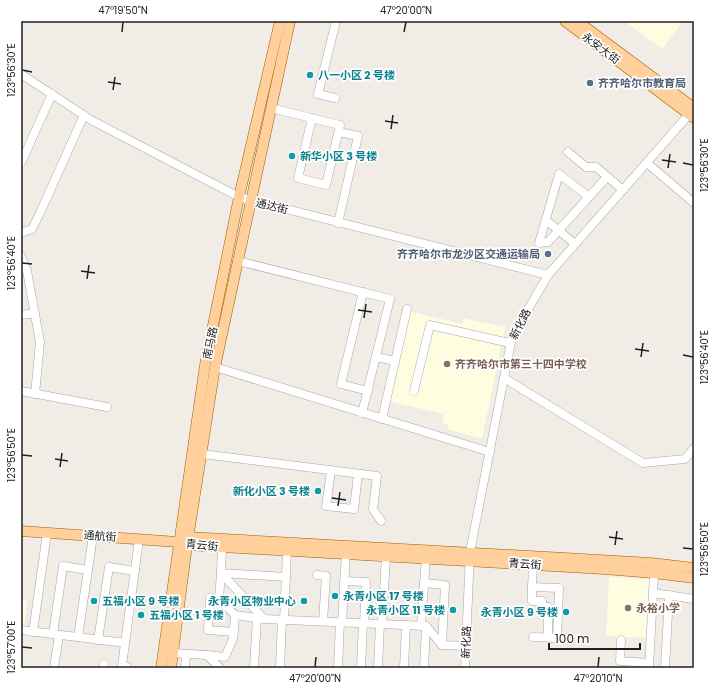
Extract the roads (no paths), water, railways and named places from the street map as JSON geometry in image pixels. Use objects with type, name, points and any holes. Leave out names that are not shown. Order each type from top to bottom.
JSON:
[{"type":"main road","name":"南马路","points":[[171,668],[205,365],[239,197],[280,21]]},
{"type":"main road","name":"南马路","points":[[161,668],[202,454],[215,367],[290,21]]},
{"type":"main road","name":"永安大街","points":[[565,21],[693,112]]},
{"type":"main road","name":"永安大街","points":[[577,21],[693,112]]},
{"type":"main road","name":"通航街","points":[[21,531],[185,541]]},
{"type":"main road","name":"青云街","points":[[185,541],[222,547],[288,551],[426,558],[470,556],[533,565],[654,573],[694,578]]},
{"type":"main road","name":"青云街","points":[[185,541],[470,556],[651,563],[694,568]]},
{"type":"street","points":[[335,98],[318,94],[336,21]]},
{"type":"street","name":"通达街","points":[[21,74],[84,115],[239,197],[548,275]]},
{"type":"street","points":[[21,163],[52,94]]},
{"type":"street","points":[[271,108],[312,118],[340,125],[326,185],[298,178],[312,118]]},
{"type":"street","name":"新化路","points":[[465,668],[470,556],[512,337],[548,275],[693,112]]},
{"type":"street","points":[[21,233],[32,229],[84,115]]},
{"type":"street","points":[[338,222],[358,136],[339,132]]},
{"type":"street","points":[[568,152],[586,167],[596,168],[623,190]]},
{"type":"street","points":[[647,163],[694,203]]},
{"type":"street","points":[[589,198],[559,174],[539,244],[548,242],[589,198],[607,177]]},
{"type":"street","points":[[546,220],[575,244]]},
{"type":"street","points":[[21,256],[27,271],[40,342],[35,394]]},
{"type":"street","points":[[238,261],[390,299],[362,413]]},
{"type":"street","points":[[363,292],[341,384],[368,391]]},
{"type":"street","points":[[382,419],[407,310]]},
{"type":"street","points":[[21,315],[34,313]]},
{"type":"street","points":[[414,391],[430,325],[510,343]]},
{"type":"street","points":[[376,357],[395,361]]},
{"type":"street","points":[[215,367],[490,452]]},
{"type":"street","points":[[504,378],[643,463],[685,459],[694,448]]},
{"type":"street","points":[[21,391],[108,408]]},
{"type":"street","points":[[202,454],[377,476],[373,510],[381,521]]},
{"type":"street","points":[[331,471],[326,506],[354,509],[358,474]]},
{"type":"street","points":[[33,632],[47,533]]},
{"type":"street","points":[[78,638],[92,536]]},
{"type":"street","points":[[127,668],[122,666],[139,539]]},
{"type":"street","points":[[219,599],[222,547]]},
{"type":"street","points":[[280,668],[288,551]]},
{"type":"street","points":[[338,668],[346,554]]},
{"type":"street","points":[[378,668],[386,556]]},
{"type":"street","points":[[424,668],[424,583],[426,558]]},
{"type":"street","points":[[533,565],[532,601],[542,601],[542,607],[558,607]]},
{"type":"street","points":[[54,668],[63,566],[88,570]]},
{"type":"street","points":[[98,640],[109,567],[135,571]]},
{"type":"street","points":[[220,573],[286,576]]},
{"type":"street","points":[[220,573],[260,618],[254,668]]},
{"type":"street","points":[[621,640],[620,661],[649,665],[654,573]]},
{"type":"street","points":[[317,575],[326,576],[323,621]]},
{"type":"street","points":[[344,581],[366,582],[361,668]]},
{"type":"street","points":[[424,583],[445,585],[442,644]]},
{"type":"street","points":[[532,587],[559,588],[557,638],[533,637]]},
{"type":"street","points":[[653,593],[694,599]]},
{"type":"street","points":[[665,668],[669,595]]},
{"type":"street","points":[[234,632],[208,630],[210,598],[219,599],[235,615],[283,620],[424,626],[442,644],[466,646]]},
{"type":"street","points":[[548,607],[548,637]]},
{"type":"street","points":[[173,653],[226,657],[233,640],[235,615]]},
{"type":"street","points":[[404,668],[406,625]]},
{"type":"street","points":[[21,630],[125,643]]},
{"type":"street","points":[[185,668],[186,654]]},
{"type":"street","points":[[206,656],[220,668]]},
{"type":"place","name":"八一小区 2 号楼","points":[[310,75]]},
{"type":"place","name":"齐齐哈尔市教育局","points":[[590,83]]},
{"type":"place","name":"新华小区 3 号楼","points":[[292,156]]},
{"type":"place","name":"齐齐哈尔市龙沙区交通运输局","points":[[548,254]]},
{"type":"place","name":"齐齐哈尔市第三十四中学校","points":[[447,364]]},
{"type":"place","name":"新化小区 3 号楼","points":[[318,491]]},
{"type":"place","name":"永青小区 17 号楼","points":[[335,596]]},
{"type":"place","name":"五福小区 9 号楼","points":[[94,601]]},
{"type":"place","name":"永青小区物业中心","points":[[304,601]]},
{"type":"place","name":"永裕小学","points":[[628,608]]},
{"type":"place","name":"永青小区 11 号楼","points":[[453,610]]},
{"type":"place","name":"永青小区 9 号楼","points":[[566,612]]},
{"type":"place","name":"五福小区 1 号楼","points":[[141,615]]}]
